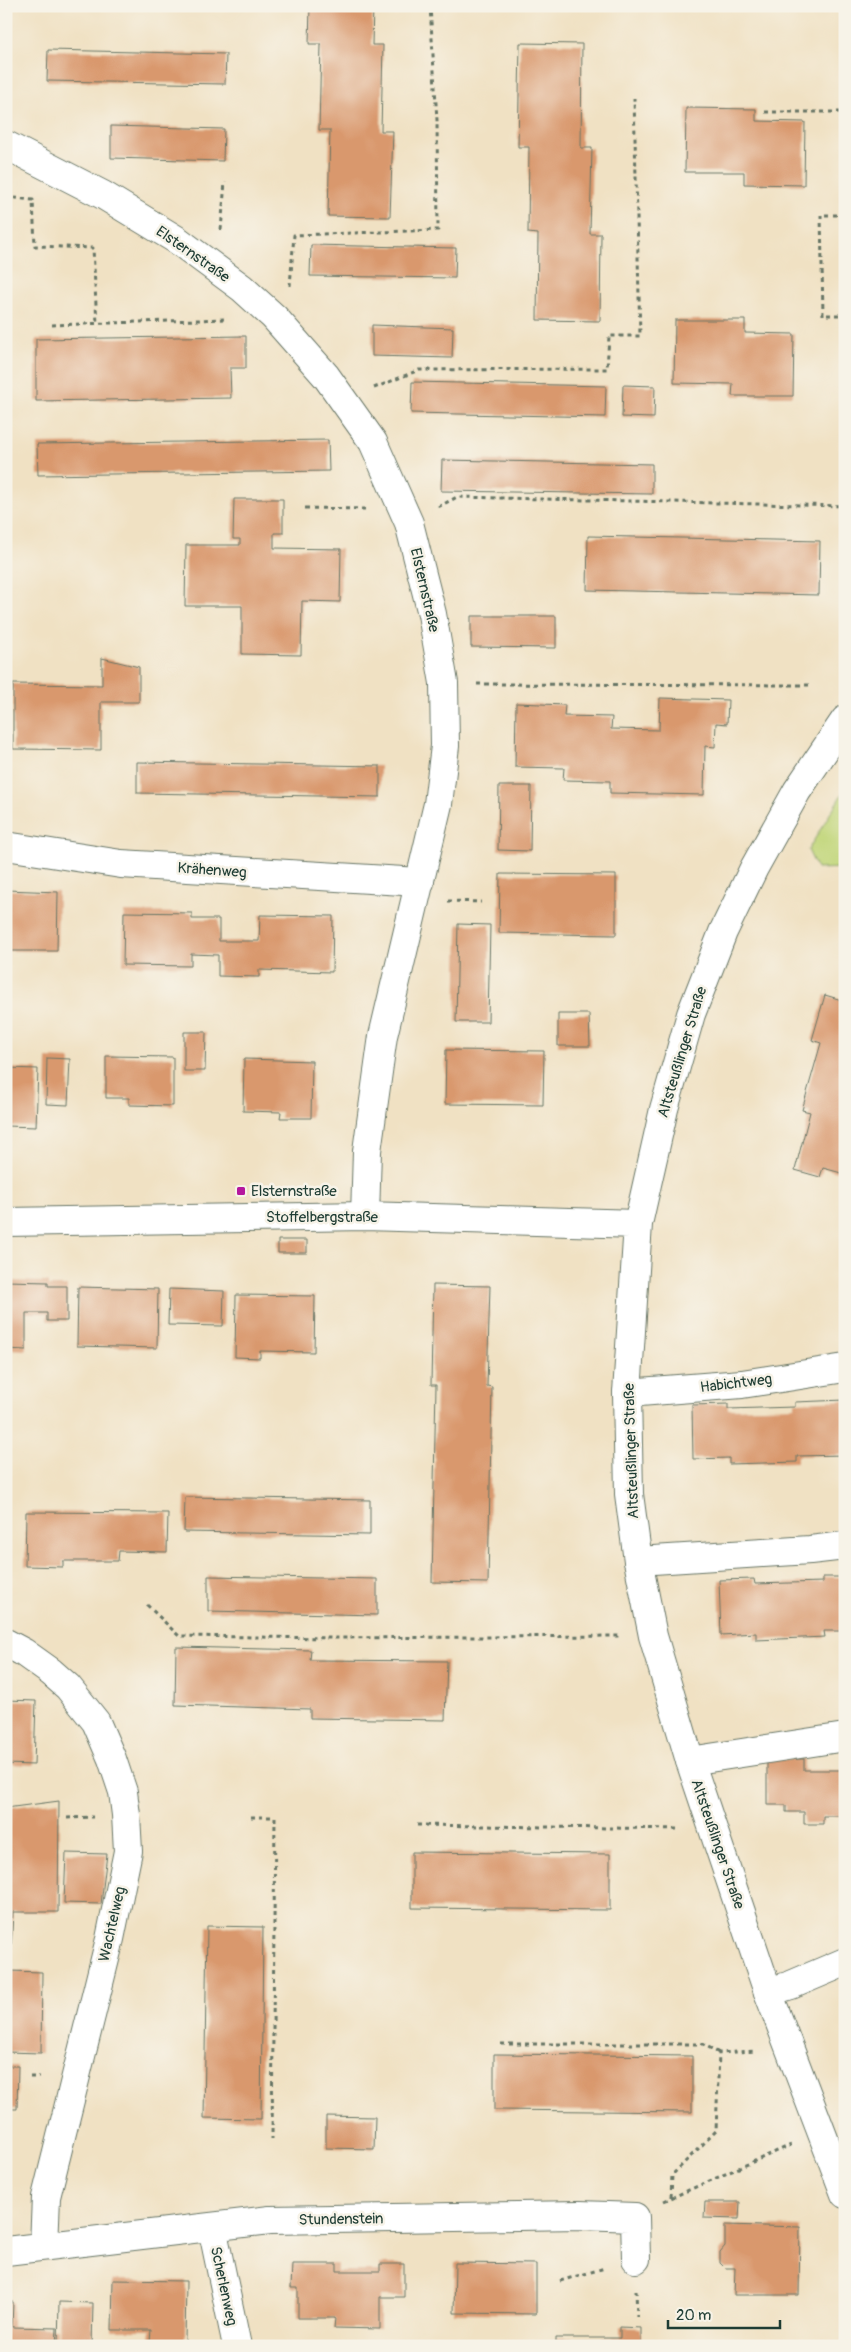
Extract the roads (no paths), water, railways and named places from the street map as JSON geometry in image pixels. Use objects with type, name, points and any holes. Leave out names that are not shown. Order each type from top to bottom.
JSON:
[{"type":"street","name":"Elsternstraße","points":[[6,145],[103,196],[177,240],[242,288],[281,323],[326,376],[373,442],[406,516],[432,614],[444,683],[445,746],[438,804],[383,1036],[368,1151],[364,1216]]},
{"type":"street","name":"Altsteußlinger Straße","points":[[845,720],[797,791],[754,868],[723,932],[691,1014],[664,1109],[638,1224],[627,1393],[629,1494],[638,1561],[653,1636],[690,1761],[768,1992],[792,2050],[845,2194]]},
{"type":"street","name":"Krähenweg","points":[[6,846],[121,864],[420,882]]},
{"type":"street","name":"Stoffelbergstraße","points":[[6,1222],[364,1216],[638,1224]]},
{"type":"street","name":"Habichtweg","points":[[627,1393],[742,1384],[845,1368]]},
{"type":"street","points":[[638,1561],[845,1546]]},
{"type":"street","name":"Wachtelweg","points":[[6,1643],[51,1672],[68,1687],[96,1722],[120,1784],[126,1815],[128,1851],[110,1939],[46,2197],[44,2246]]},
{"type":"street","points":[[690,1761],[845,1737]]},
{"type":"street","points":[[768,1992],[791,1985],[845,1962]]},
{"type":"street","name":"Stundenstein","points":[[6,2250],[270,2220],[580,2215],[635,2217],[636,2259]]},
{"type":"street","name":"Scherlenweg","points":[[212,2227],[237,2346]]},
{"type":"place","name":"Elsternstraße","points":[[241,1191]]}]
